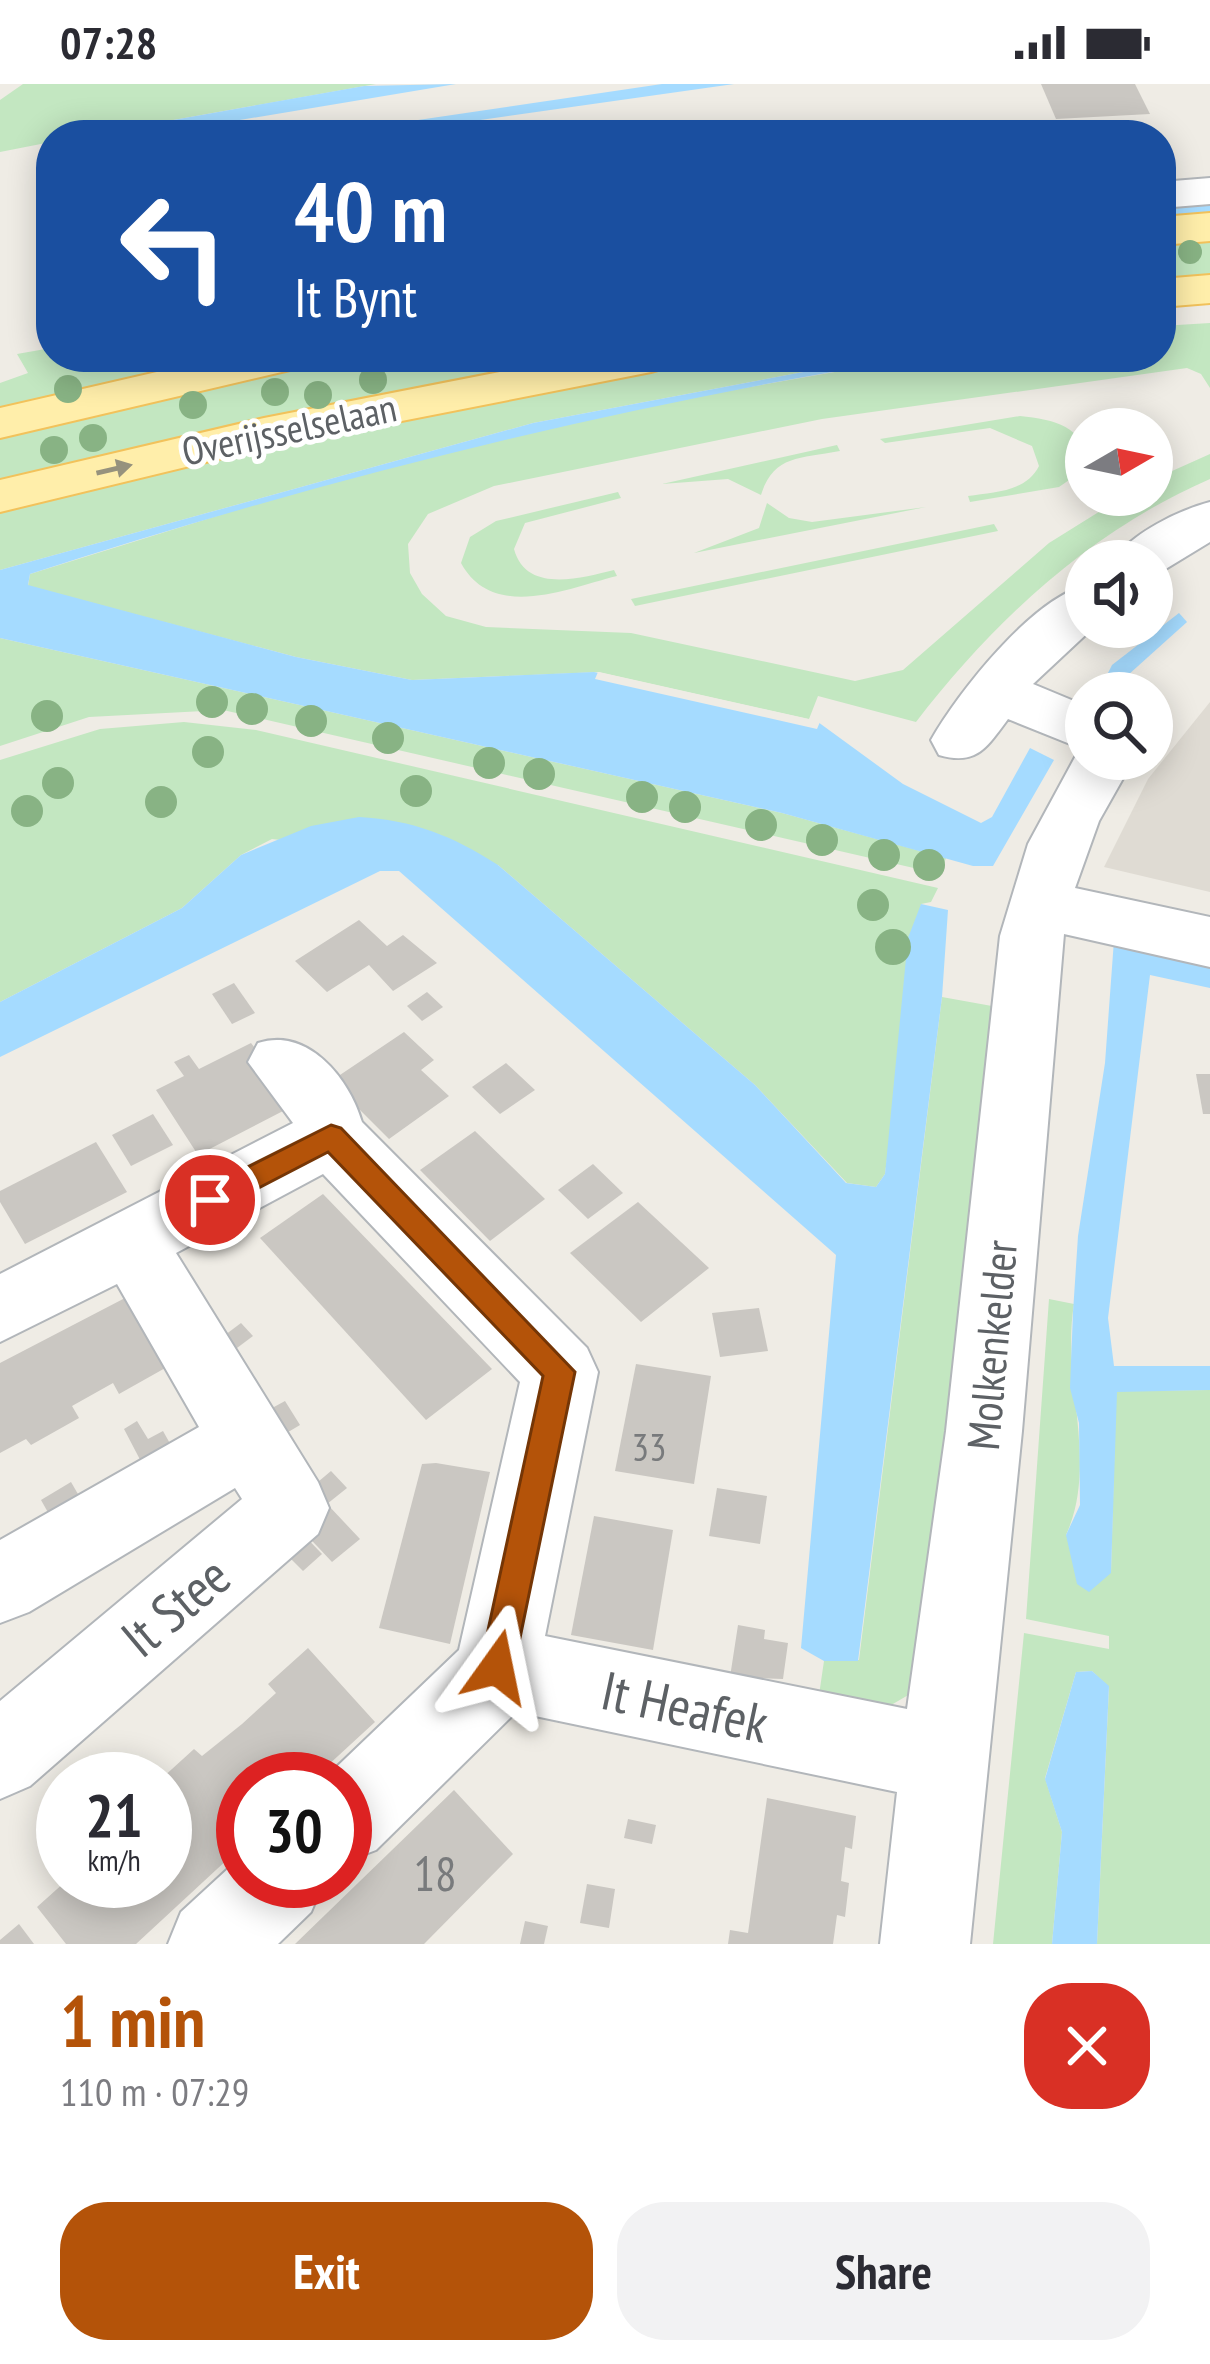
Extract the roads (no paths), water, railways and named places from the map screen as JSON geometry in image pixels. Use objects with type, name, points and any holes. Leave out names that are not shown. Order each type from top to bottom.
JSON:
[{"type":"main road","points":[[1176,230],[1210,227]]},
{"type":"main road","points":[[1176,292],[1210,289]]},
{"type":"main road","name":"Overijsselselaan","points":[[0,423],[221,372]]},
{"type":"main road","name":"Overijsselselaan","points":[[0,496],[286,428],[575,372]]},
{"type":"street","points":[[1176,194],[1210,191]]},
{"type":"street","points":[[1173,541],[1210,519]]},
{"type":"street","points":[[960,740],[996,691],[1065,623]]},
{"type":"street","points":[[996,691],[1065,720]]},
{"type":"street","name":"Molkenkelder","points":[[926,1944],[943,1759],[984,1431],[1013,1095],[1067,909],[1077,806],[1092,780]]},
{"type":"street","points":[[1067,909],[1210,942]]},
{"type":"street","points":[[282,1062],[325,1113],[331,1136],[560,1372],[497,1667],[482,1689],[372,1793]]},
{"type":"street","points":[[0,1310],[331,1136]]},
{"type":"street","name":"It Stee","points":[[0,1756],[290,1508],[130,1242]]},
{"type":"street","name":"It Stee","points":[[0,1584],[249,1439]]},
{"type":"street","name":"It Heafek","points":[[497,1667],[943,1759]]},
{"type":"street","points":[[213,1944],[251,1908]]},
{"type":"water","points":[[456,84],[240,120],[173,120],[364,86]]},
{"type":"water","points":[[662,84],[734,84],[481,120],[418,120]]},
{"type":"water","points":[[803,372],[831,372],[582,422],[360,477],[30,574],[28,585],[296,657],[412,680],[594,672],[818,722],[903,784],[981,823],[992,817],[1030,748],[1054,760],[993,866],[973,866],[782,813],[0,638],[0,570],[533,423]]},
{"type":"water","points":[[1179,613],[1187,622],[1173,635],[1173,618]]},
{"type":"water","points":[[1134,648],[1158,648],[1131,672],[1108,672]]},
{"type":"water","points":[[359,817],[432,831],[498,865],[755,1085],[846,1183],[876,1187],[885,1174],[908,938],[921,904],[948,910],[942,997],[858,1661],[824,1661],[801,1648],[836,1255],[399,871],[380,871],[0,1057],[0,1002],[182,908],[241,855],[311,826]]},
{"type":"water","points":[[1114,940],[1210,961],[1210,988],[1150,975],[1108,1318],[1114,1366],[1210,1366],[1210,1390],[1117,1392],[1111,1573],[1089,1592],[1077,1584],[1066,1535],[1080,1505],[1079,1423],[1070,1388],[1078,1236],[1105,1063]]},
{"type":"water","points":[[1092,1671],[1109,1686],[1097,1944],[1052,1944],[1062,1832],[1045,1779],[1076,1672]]},
{"type":"waterway","points":[[1176,212],[1210,210]]}]
